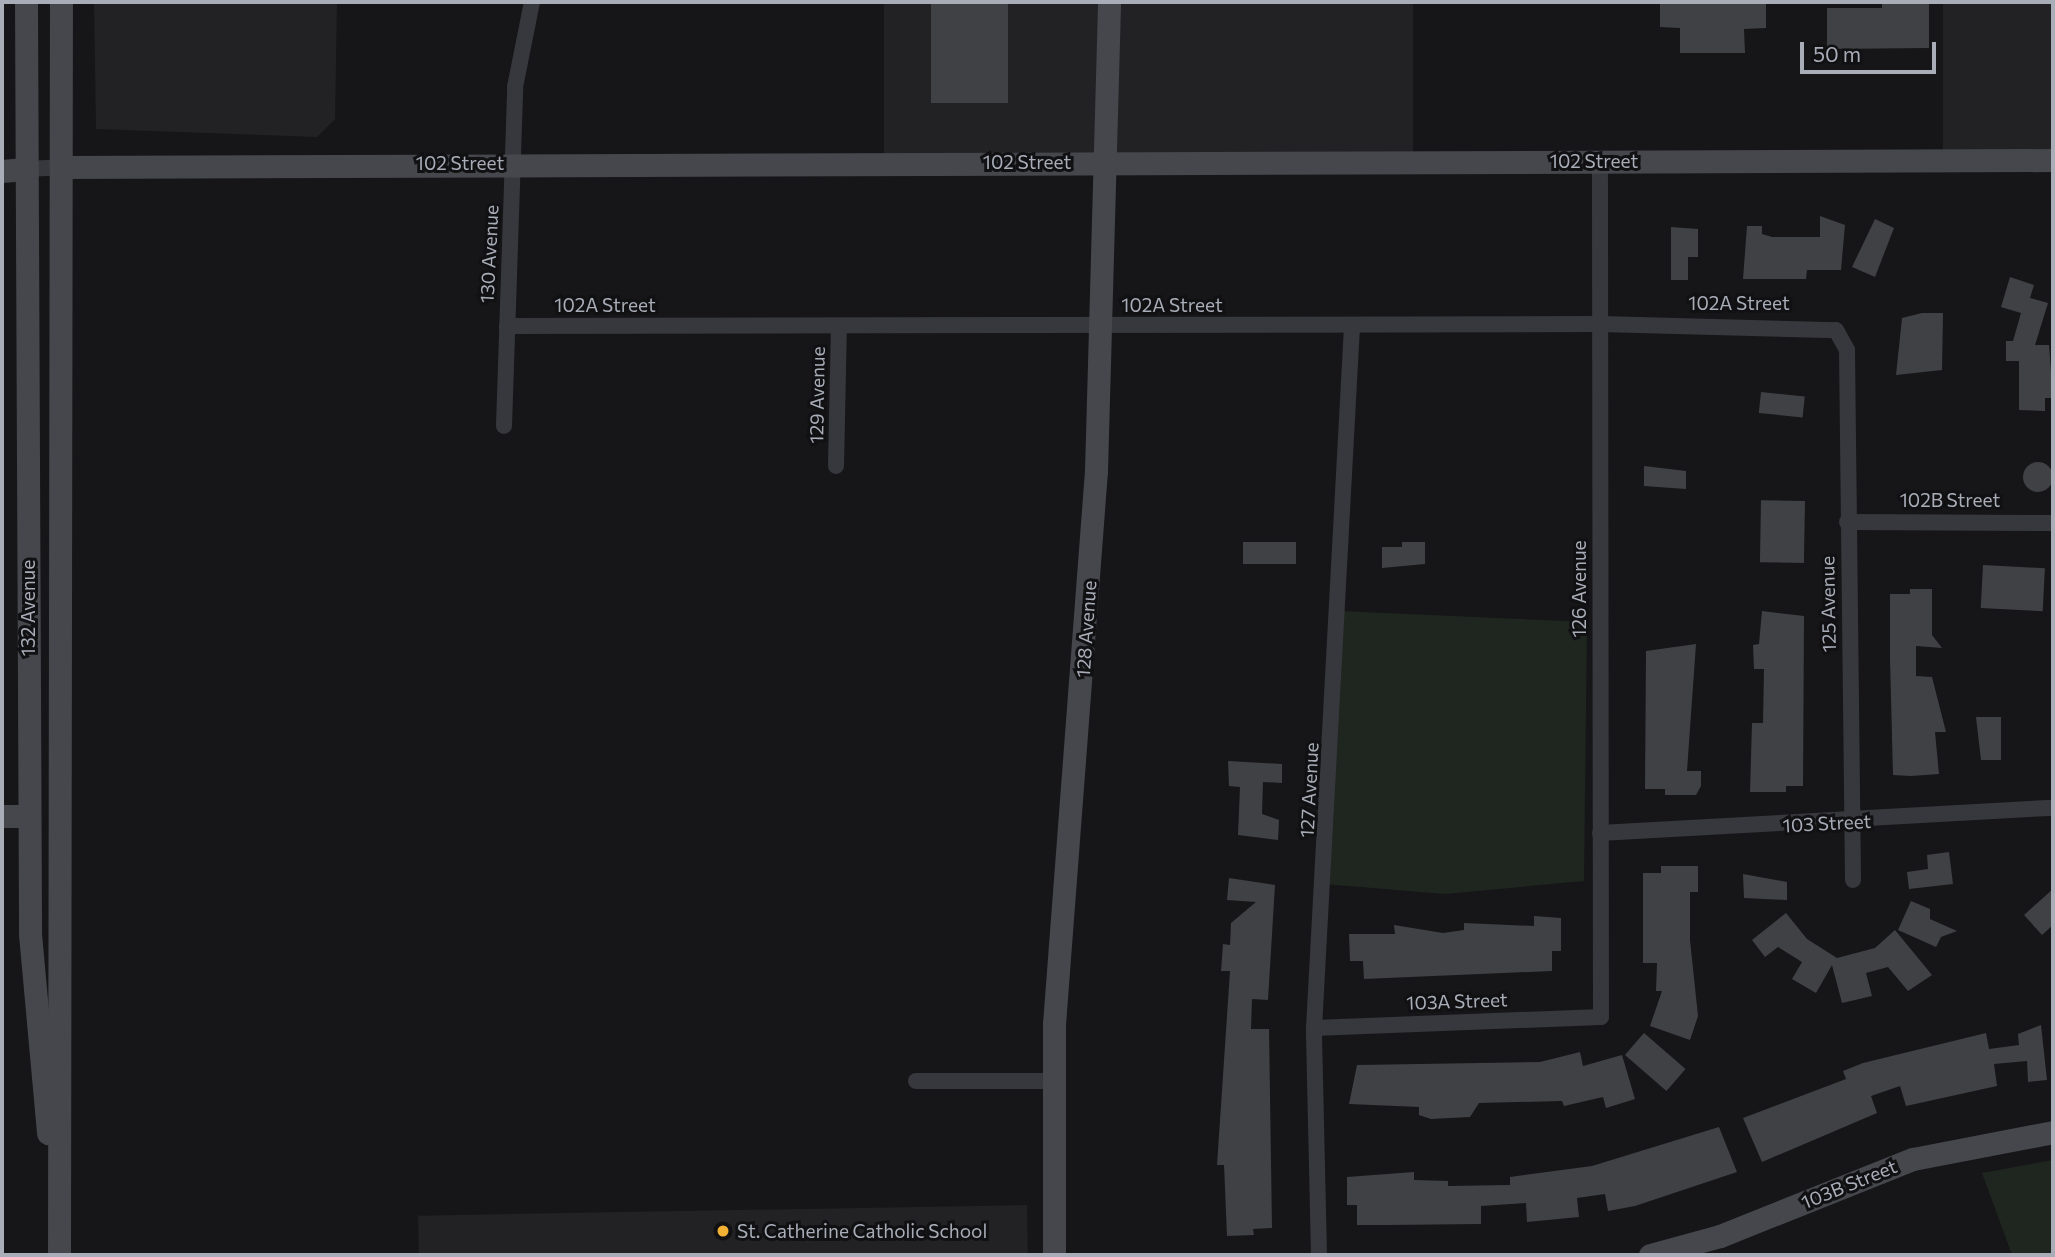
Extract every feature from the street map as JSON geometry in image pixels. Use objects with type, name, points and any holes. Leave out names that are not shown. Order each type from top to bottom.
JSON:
[{"type":"street","name":"132 Avenue","points":[[26,2],[29,816],[39,1070],[60,1212]]},
{"type":"street","name":"132 Avenue","points":[[59,1255],[61,2]]},
{"type":"street","name":"130 Avenue","points":[[504,426],[515,87],[532,2]]},
{"type":"street","name":"128 Avenue","points":[[1054,1255],[1054,1081],[1088,602],[1107,162],[1109,2]]},
{"type":"street","name":"102 Street","points":[[2,171],[62,167],[513,163],[2053,160]]},
{"type":"street","name":"126 Avenue","points":[[1600,162],[1601,1017]]},
{"type":"street","name":"102A Street","points":[[507,326],[1352,327],[1600,324],[1836,330]]},
{"type":"street","name":"129 Avenue","points":[[836,466],[839,326]]},
{"type":"street","name":"127 Avenue","points":[[1319,1255],[1314,1028],[1352,327]]},
{"type":"street","name":"125 Avenue","points":[[1836,330],[1847,349],[1853,880]]},
{"type":"street","name":"102B Street","points":[[1847,522],[2053,523]]},
{"type":"street","name":"103 Street","points":[[1600,833],[1853,822],[2053,808]]},
{"type":"street","points":[[2,816],[29,816]]},
{"type":"street","name":"103A Street","points":[[1314,1028],[1601,1017]]},
{"type":"street","points":[[916,1081],[1054,1081]]},
{"type":"street","name":"103B Street","points":[[1650,1255],[1720,1236],[1913,1159],[2053,1132]]},
{"type":"shaded area","points":[[94,2],[337,2],[335,119],[317,137],[96,129]]},
{"type":"shaded area","points":[[884,2],[1413,2],[1413,161],[884,161]]},
{"type":"shaded area","points":[[1943,2],[2053,2],[2053,159],[1943,159]]},
{"type":"shaded area","points":[[1340,611],[1587,622],[1584,881],[1445,894],[1324,884]]},
{"type":"shaded area","points":[[2053,1160],[2053,1255],[2012,1255],[1982,1173]]},
{"type":"shaded area","name":"St. Catherine Catholic School","points":[[1027,1205],[1028,1255],[419,1255],[418,1216]]},
{"type":"building","points":[[931,2],[1008,2],[1008,103],[931,103]]},
{"type":"building","points":[[1660,2],[1766,2],[1766,28],[1744,29],[1745,53],[1680,53],[1680,28],[1660,27]]},
{"type":"building","points":[[1882,2],[1929,2],[1929,48],[1827,49],[1827,8],[1882,8]]},
{"type":"building","points":[[1820,216],[1845,225],[1841,270],[1807,270],[1806,279],[1743,279],[1747,226],[1762,226],[1762,234],[1772,237],[1820,237]]},
{"type":"building","points":[[1875,219],[1894,228],[1875,277],[1852,267]]},
{"type":"building","points":[[1671,227],[1698,229],[1698,257],[1688,257],[1688,280],[1671,280]]},
{"type":"building","points":[[2010,277],[2034,285],[2030,298],[2048,303],[2035,345],[2049,345],[2053,398],[2045,398],[2045,411],[2019,410],[2019,361],[2006,361],[2006,341],[2013,341],[2021,313],[2001,307]]},
{"type":"building","points":[[1922,313],[1943,313],[1942,370],[1896,375],[1902,318]]},
{"type":"building","points":[[1761,392],[1805,397],[1803,417],[1759,413]]},
{"type":"building","points":[[2038,462],[2044,463],[2052,471],[2052,483],[2044,491],[2038,492],[2032,491],[2024,483],[2023,477],[2024,471],[2032,463]]},
{"type":"building","points":[[1644,466],[1686,471],[1686,489],[1644,486]]},
{"type":"building","points":[[1761,500],[1805,501],[1804,563],[1760,562]]},
{"type":"building","points":[[1243,542],[1296,542],[1296,564],[1243,564]]},
{"type":"building","points":[[1402,542],[1425,542],[1425,564],[1382,568],[1382,547],[1402,547]]},
{"type":"building","points":[[1983,565],[2045,568],[2043,611],[1981,608]]},
{"type":"building","points":[[1910,589],[1932,589],[1932,635],[1942,648],[1916,646],[1916,676],[1932,677],[1946,732],[1935,732],[1939,774],[1893,775],[1890,594],[1910,594]]},
{"type":"building","points":[[1762,611],[1804,616],[1803,786],[1786,786],[1786,792],[1750,792],[1752,723],[1763,723],[1764,669],[1754,669],[1753,645],[1759,644]]},
{"type":"building","points":[[1696,644],[1687,771],[1701,771],[1701,786],[1696,795],[1665,795],[1665,789],[1645,789],[1646,651]]},
{"type":"building","points":[[1976,717],[2001,717],[2001,760],[1981,760]]},
{"type":"building","points":[[1228,761],[1282,764],[1282,783],[1263,782],[1262,814],[1279,820],[1278,840],[1238,835],[1240,787],[1229,786]]},
{"type":"building","points":[[1949,852],[1953,884],[1909,889],[1907,872],[1928,869],[1927,855]]},
{"type":"building","points":[[1661,866],[1698,866],[1698,892],[1690,892],[1690,940],[1698,1016],[1690,1040],[1650,1026],[1662,991],[1656,991],[1657,963],[1643,963],[1643,873],[1661,873]]},
{"type":"building","points":[[1743,874],[1787,882],[1787,900],[1744,898]]},
{"type":"building","points":[[1229,878],[1275,885],[1268,1000],[1252,999],[1251,1029],[1269,1029],[1272,1228],[1253,1229],[1254,1235],[1227,1236],[1224,1165],[1217,1165],[1230,971],[1221,971],[1223,944],[1230,945],[1231,923],[1256,902],[1227,900]]},
{"type":"building","points":[[2053,889],[2053,925],[2042,935],[2024,915]]},
{"type":"building","points":[[1911,901],[1930,909],[1930,919],[1957,931],[1941,937],[1936,947],[1898,930]]},
{"type":"building","points":[[1786,913],[1807,939],[1837,958],[1875,948],[1895,930],[1932,975],[1908,991],[1888,967],[1866,973],[1872,996],[1842,1003],[1832,965],[1816,993],[1792,979],[1802,962],[1778,947],[1765,957],[1752,940]]},
{"type":"building","points":[[1534,916],[1561,918],[1561,951],[1552,951],[1552,971],[1364,979],[1363,961],[1350,961],[1349,934],[1395,934],[1394,925],[1443,933],[1464,930],[1464,923],[1534,926]]},
{"type":"building","points":[[2041,1025],[2047,1080],[2028,1082],[2027,1061],[1994,1064],[1997,1086],[1906,1106],[1900,1086],[1871,1096],[1877,1113],[1762,1162],[1743,1118],[1846,1079],[1843,1071],[1863,1063],[1986,1033],[1989,1049],[2019,1045],[2018,1034]]},
{"type":"building","points":[[1644,1033],[1686,1069],[1666,1091],[1625,1055]]},
{"type":"building","points":[[1580,1052],[1583,1066],[1622,1055],[1635,1099],[1606,1108],[1603,1097],[1564,1106],[1562,1101],[1479,1103],[1470,1117],[1431,1119],[1419,1115],[1419,1107],[1349,1104],[1357,1065],[1540,1062]]},
{"type":"building","points":[[1719,1127],[1737,1172],[1635,1206],[1608,1211],[1605,1194],[1577,1198],[1579,1217],[1527,1222],[1526,1203],[1481,1206],[1481,1224],[1357,1225],[1357,1205],[1347,1205],[1347,1177],[1414,1172],[1414,1180],[1448,1181],[1448,1186],[1510,1185],[1510,1177],[1592,1166]]},
{"type":"place","name":"St. Catherine Catholic School","points":[[723,1231]]}]
